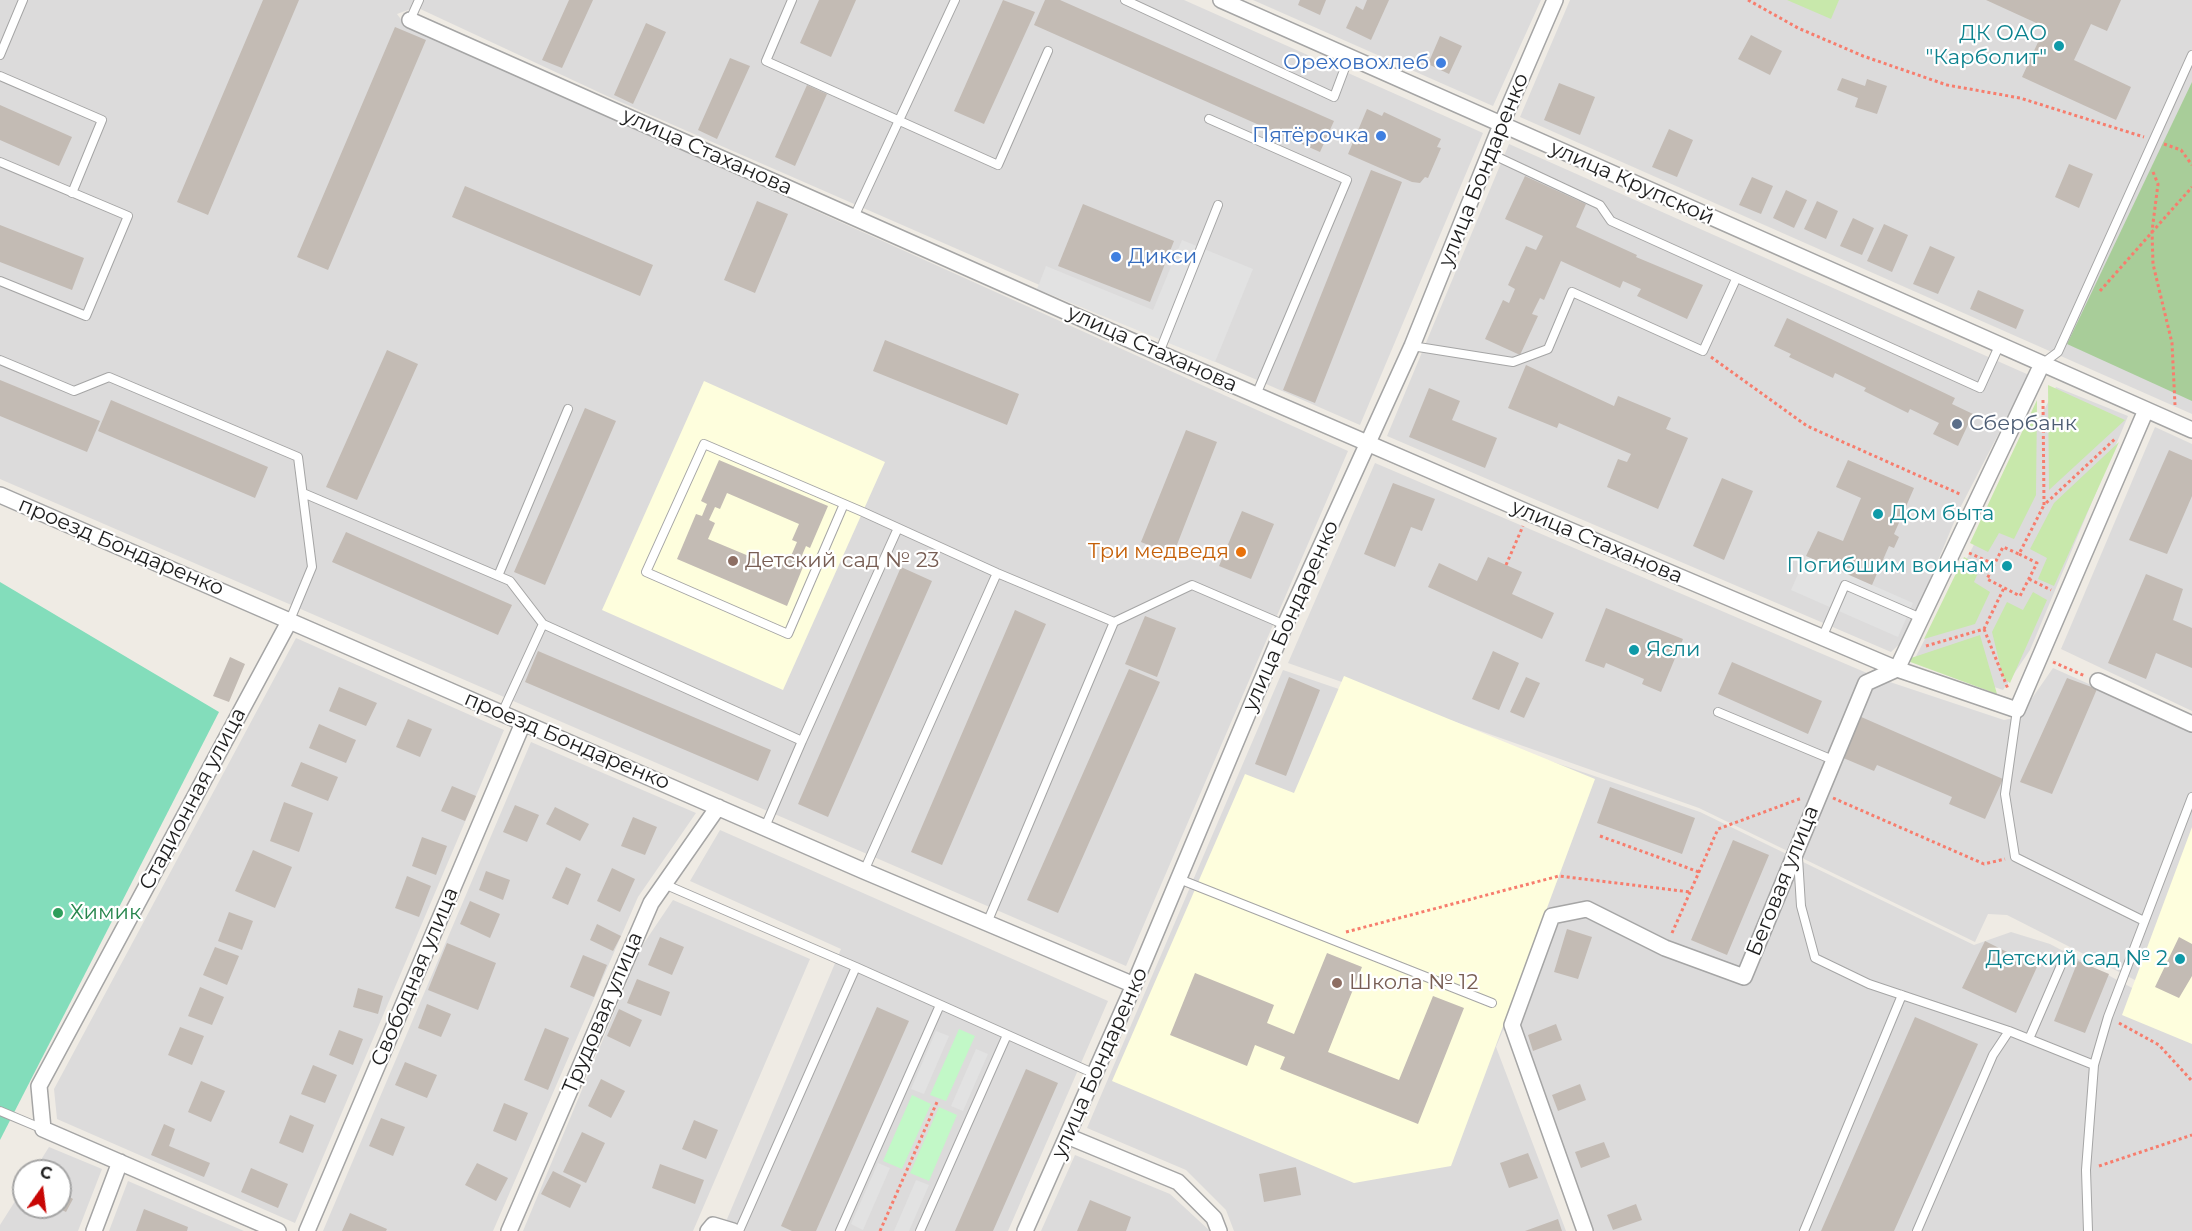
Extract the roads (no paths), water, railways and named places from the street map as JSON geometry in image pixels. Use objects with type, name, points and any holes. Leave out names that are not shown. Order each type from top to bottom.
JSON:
[{"type":"street","name":"улица Крупской","points":[[1221,0],[2192,430]]},
{"type":"street","name":"улица Бондаренко","points":[[1025,1231],[1134,985],[1285,626],[1412,346],[1501,125],[1555,0]]},
{"type":"street","name":"улица Стаханова","points":[[410,20],[1368,444],[1897,669],[2017,710]]},
{"type":"street","points":[[1897,669],[2042,364]]},
{"type":"street","points":[[2017,710],[2146,410]]},
{"type":"street","name":"проезд Бондаренко","points":[[0,495],[864,871],[1134,985]]},
{"type":"street","name":"Стадионная улица","points":[[43,1129],[39,1086],[290,620]]},
{"type":"street","name":"Беговая улица","points":[[1585,1231],[1512,1025],[1552,916],[1587,909],[1665,948],[1744,977],[1866,683],[1897,669]]},
{"type":"street","points":[[2098,681],[2192,724]]},
{"type":"street","name":"Свободная улица","points":[[307,1231],[523,723]]},
{"type":"street","name":"Трудовая улица","points":[[509,1231],[651,903],[718,807]]},
{"type":"street","points":[[43,1129],[278,1231]]},
{"type":"street","points":[[1067,1136],[1178,1182],[1214,1218],[1219,1231]]},
{"type":"street","points":[[94,1231],[120,1162]]},
{"type":"street","points":[[708,1231],[713,1225],[733,1231]]},
{"type":"lane","points":[[0,55],[23,0]]},
{"type":"lane","points":[[410,20],[419,0]]},
{"type":"lane","points":[[792,0],[766,61],[998,165],[1047,51]]},
{"type":"lane","points":[[854,217],[955,0]]},
{"type":"lane","points":[[1125,0],[1334,97],[1349,57]]},
{"type":"lane","points":[[2042,364],[2058,352],[2192,55]]},
{"type":"lane","points":[[0,76],[102,120],[72,193]]},
{"type":"lane","points":[[1209,119],[1347,180],[1256,395]]},
{"type":"lane","points":[[1490,153],[1600,205],[1611,221],[1980,388],[2000,346]]},
{"type":"lane","points":[[0,162],[128,216],[86,316],[0,281]]},
{"type":"lane","points":[[1159,353],[1218,205]]},
{"type":"lane","points":[[1412,346],[1513,362],[1548,349],[1572,292],[1702,351],[1736,279]]},
{"type":"lane","points":[[0,360],[75,391],[109,377],[298,458],[312,567],[290,620]]},
{"type":"lane","points":[[498,576],[568,409]]},
{"type":"lane","points":[[844,504],[788,633],[646,572],[704,444],[844,504],[997,573],[1114,622]]},
{"type":"lane","points":[[303,493],[510,581],[543,624],[802,741]]},
{"type":"lane","points":[[765,827],[898,528]]},
{"type":"lane","points":[[864,871],[997,573]]},
{"type":"lane","points":[[987,923],[1114,622],[1192,585],[1285,626]]},
{"type":"lane","points":[[1822,638],[1845,585],[1921,618]]},
{"type":"lane","points":[[502,713],[543,624]]},
{"type":"lane","points":[[2017,710],[2005,794],[2015,857],[2145,921]]},
{"type":"lane","points":[[1718,712],[1833,760]]},
{"type":"lane","points":[[2088,1231],[2086,1170],[2094,1065],[2108,1017],[2192,797]]},
{"type":"lane","points":[[1797,845],[1802,906],[1815,958],[1869,984],[2009,1031],[2094,1065]]},
{"type":"lane","points":[[1179,879],[1492,1003]]},
{"type":"lane","points":[[664,884],[1095,1074]]},
{"type":"lane","points":[[2029,1039],[2062,963]]},
{"type":"lane","points":[[739,1231],[856,968]]},
{"type":"lane","points":[[1804,1231],[1902,995]]},
{"type":"lane","points":[[840,1231],[940,1005]]},
{"type":"lane","points":[[1917,1231],[1993,1055],[2009,1031]]},
{"type":"lane","points":[[920,1231],[1007,1035]]},
{"type":"lane","points":[[0,1111],[43,1129]]},
{"type":"place","name":"ДК ОАО \"Карболит\"","points":[[2059,46]]},
{"type":"place","name":"Ореховохлеб","points":[[1441,63]]},
{"type":"place","name":"Пятёрочка","points":[[1381,136]]},
{"type":"place","name":"Дикси","points":[[1116,257]]},
{"type":"place","name":"Сбербанк","points":[[1957,424]]},
{"type":"place","name":"Дом быта","points":[[1878,514]]},
{"type":"place","name":"Три медведя","points":[[1241,552]]},
{"type":"place","name":"Детский сад № 23","points":[[733,561]]},
{"type":"place","name":"Погибшим воинам","points":[[2007,566]]},
{"type":"place","name":"Ясли","points":[[1634,650]]},
{"type":"place","name":"Химик","points":[[58,913]]},
{"type":"place","name":"Детский сад № 2","points":[[2180,959]]},
{"type":"place","name":"Школа № 12","points":[[1337,983]]}]
